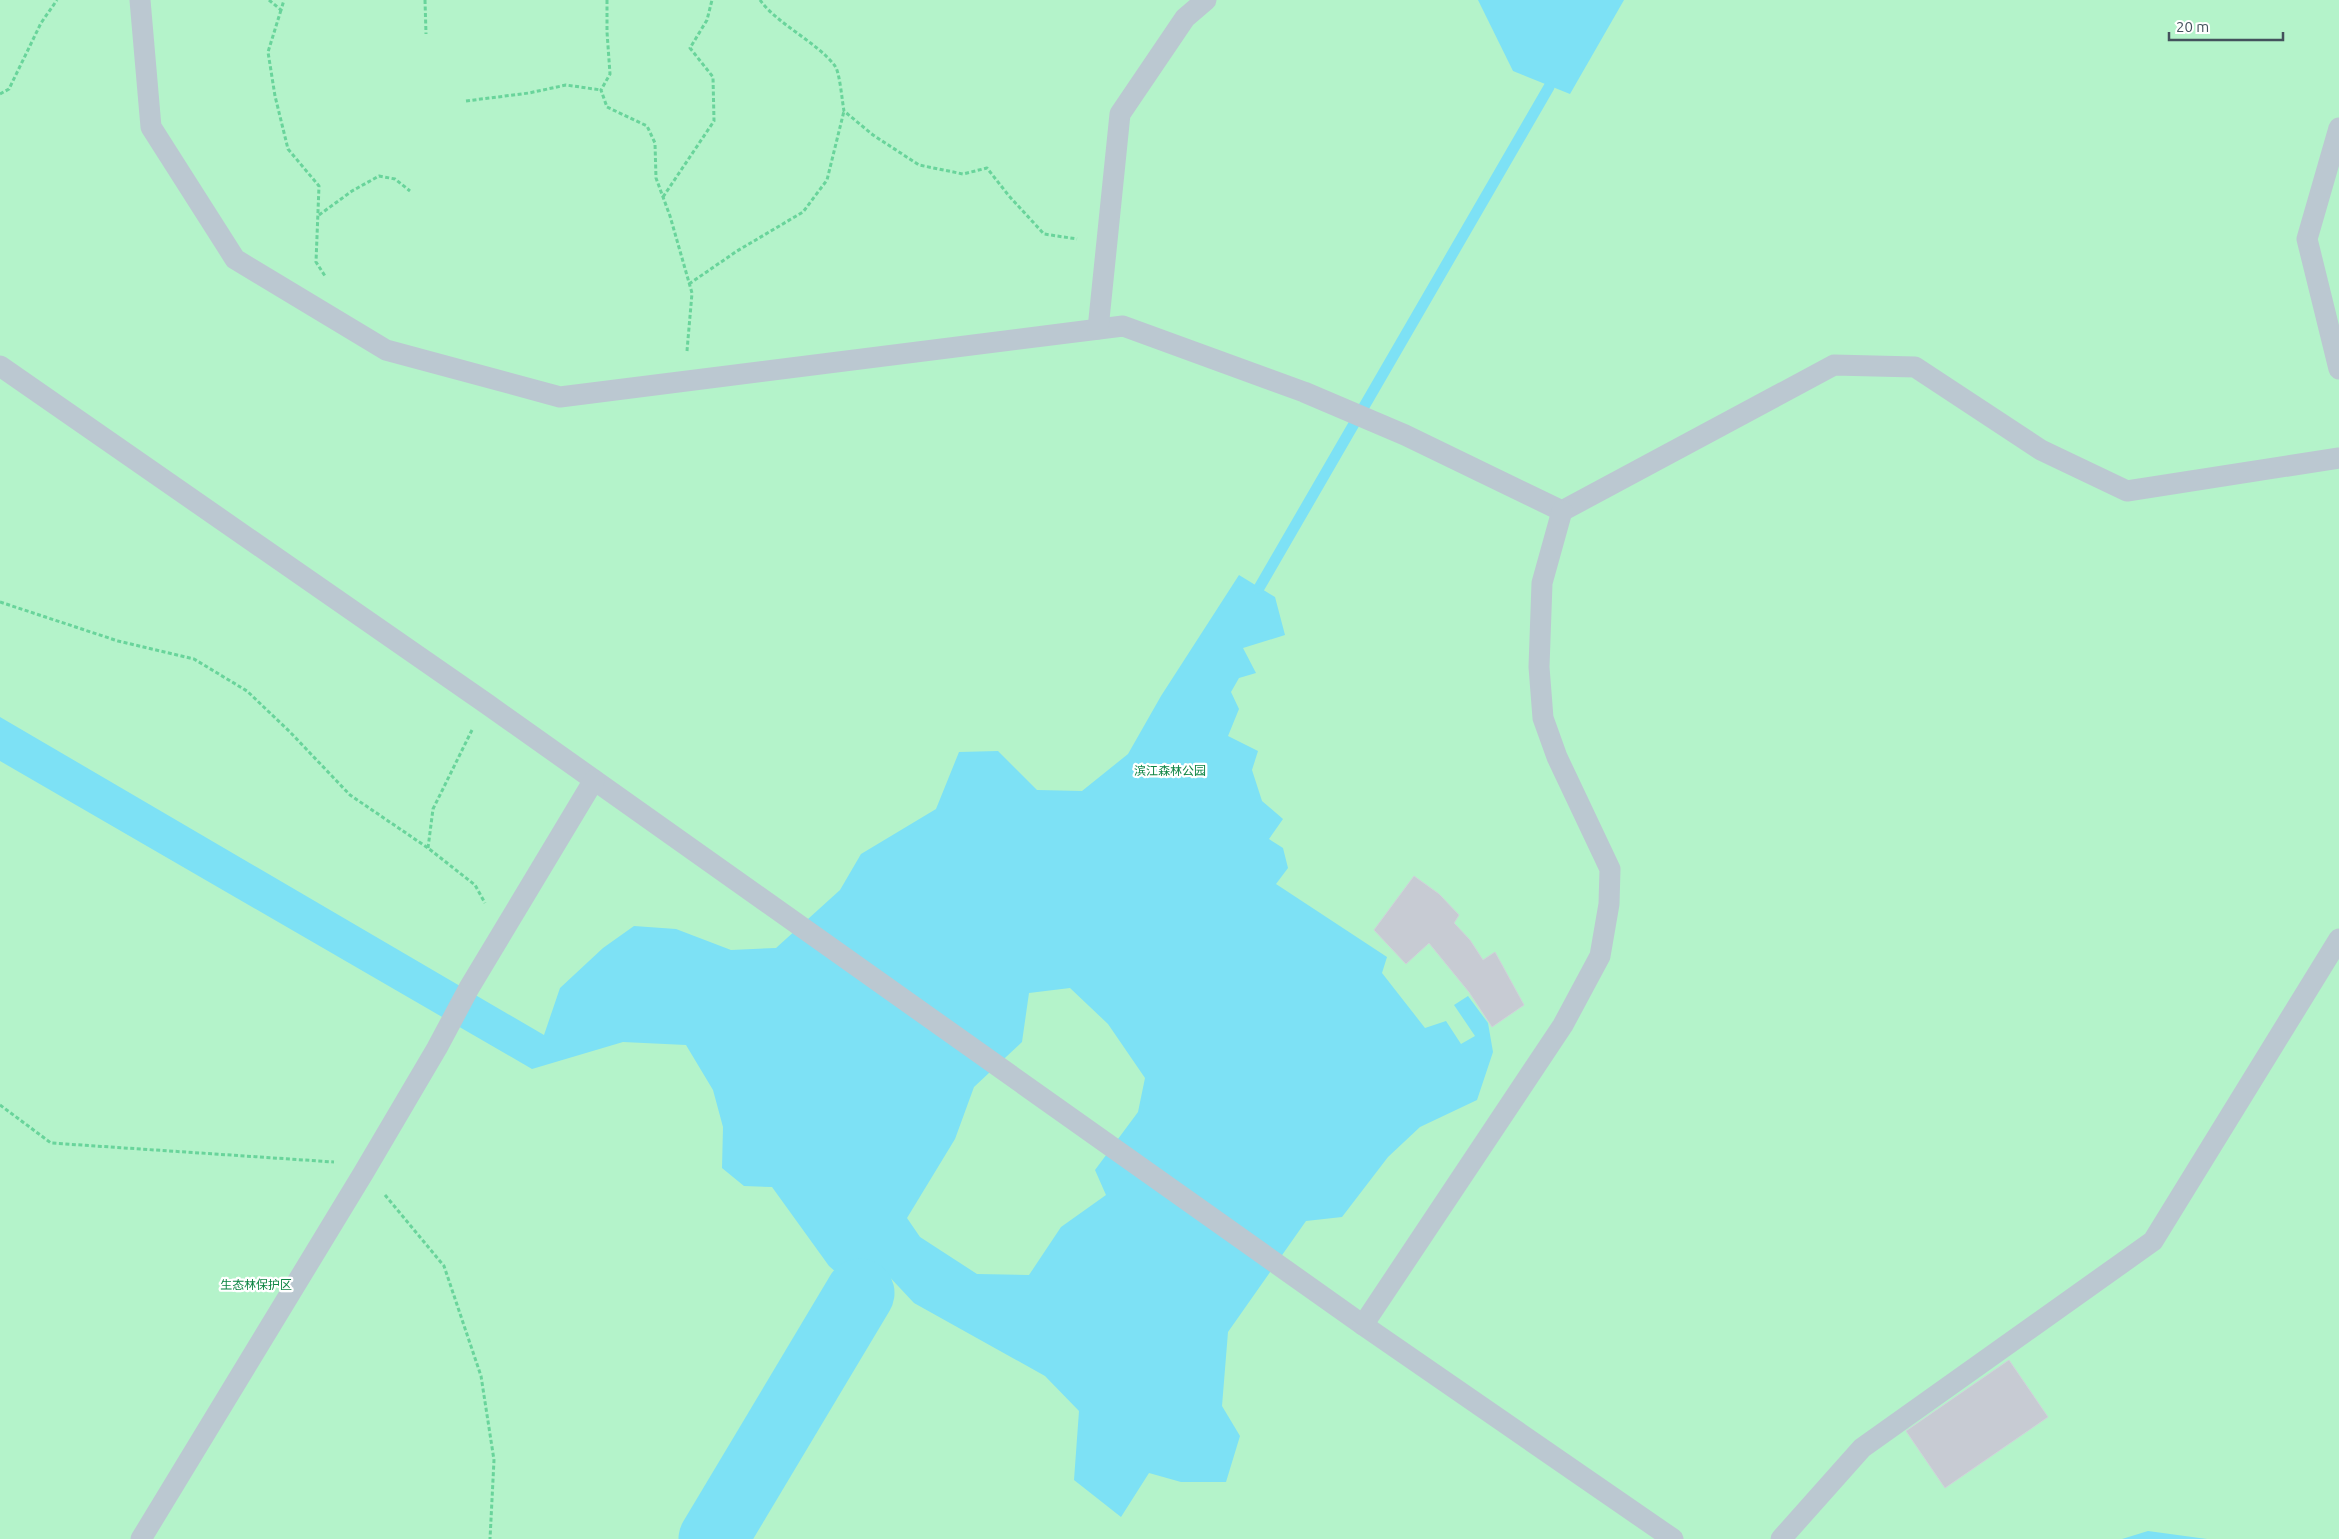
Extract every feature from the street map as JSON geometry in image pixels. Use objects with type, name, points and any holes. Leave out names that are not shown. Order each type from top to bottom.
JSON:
[{"type":"lane","points":[[140,0],[151,126],[235,259],[386,350],[560,397],[1123,326],[1304,392],[1405,435],[1562,511]]},
{"type":"lane","points":[[1098,329],[1120,114],[1185,18],[1206,0]]},
{"type":"lane","points":[[2339,128],[2307,239],[2339,369]]},
{"type":"lane","points":[[1363,1325],[1562,1025],[1600,956],[1609,904],[1610,870],[1557,757],[1542,710],[1539,667],[1542,583],[1562,511],[1834,365],[1915,367],[2041,450],[2127,491],[2339,458]]},
{"type":"lane","points":[[0,366],[486,704],[1363,1325],[1673,1539]]},
{"type":"lane","points":[[142,1539],[437,1048],[469,988],[594,780]]},
{"type":"lane","points":[[1782,1539],[1862,1448],[2153,1241],[2339,938]]},
{"type":"path","points":[[0,94],[9,89],[41,23],[57,0]]},
{"type":"path","points":[[269,0],[281,10]]},
{"type":"path","points":[[284,0],[268,52],[274,96],[288,149],[319,186],[316,262],[330,284]]},
{"type":"path","points":[[425,0],[426,34]]},
{"type":"path","points":[[607,0],[610,74],[601,90],[607,107],[647,126],[655,143],[656,178],[692,293],[687,351],[712,378]]},
{"type":"path","points":[[663,197],[714,121],[713,77],[690,48],[707,20],[712,0]]},
{"type":"path","points":[[689,284],[803,212],[827,180],[844,111],[836,67],[793,28],[765,8],[760,0]]},
{"type":"path","points":[[466,101],[529,94],[566,85],[601,90]]},
{"type":"path","points":[[844,111],[873,135],[919,165],[963,174],[987,168],[1009,196],[1044,234],[1107,245]]},
{"type":"path","points":[[319,216],[352,191],[379,176],[395,179],[410,191]]},
{"type":"path","points":[[0,602],[118,641],[194,660],[247,691],[290,732],[350,795],[428,848],[474,885],[502,934]]},
{"type":"path","points":[[428,848],[433,809],[458,754],[486,704]]},
{"type":"green space","name":"滨江森林公园","points":[[0,0],[2339,0],[2339,1539],[0,1539]]},
{"type":"water","points":[[1478,0],[1624,0],[1570,94],[1513,71]]},
{"type":"water","points":[[1239,575],[1275,597],[1285,635],[1243,648],[1256,673],[1239,678],[1231,692],[1239,709],[1228,736],[1258,751],[1252,770],[1262,801],[1283,819],[1269,839],[1283,848],[1288,868],[1276,884],[1387,957],[1382,973],[1425,1028],[1446,1021],[1461,1044],[1475,1036],[1454,1005],[1468,996],[1488,1023],[1493,1052],[1477,1100],[1420,1127],[1388,1157],[1342,1217],[1306,1221],[1228,1332],[1222,1406],[1240,1436],[1226,1482],[1181,1482],[1149,1473],[1121,1517],[1074,1480],[1079,1411],[1045,1376],[914,1303],[884,1271],[860,1293],[829,1266],[772,1187],[744,1186],[722,1168],[723,1127],[713,1090],[686,1045],[623,1042],[532,1069],[0,761],[0,717],[544,1035],[560,988],[603,948],[634,926],[676,929],[731,950],[776,948],[840,890],[861,854],[936,809],[959,752],[998,751],[1037,790],[1082,791],[1128,754],[1161,696]],"holes":[[[1070,988],[1108,1024],[1145,1078],[1138,1112],[1095,1170],[1106,1195],[1061,1227],[1029,1275],[977,1274],[920,1237],[907,1218],[955,1139],[974,1087],[1022,1042],[1029,993]]]},
{"type":"water","points":[[2148,1531],[2207,1539],[2122,1539]]},
{"type":"building","points":[[1414,876],[1439,894],[1459,915],[1454,923],[1470,940],[1483,960],[1495,952],[1524,1005],[1492,1027],[1469,992],[1429,943],[1406,964],[1374,930]]},
{"type":"building","points":[[2009,1360],[2048,1417],[1945,1488],[1906,1431]]},
{"type":"waterway","points":[[1259,588],[1549,87]]},
{"type":"waterway","points":[[713,1539],[860,1293]]},
{"type":"park label","name":"生态林保护区","points":[[256,1284]]}]
